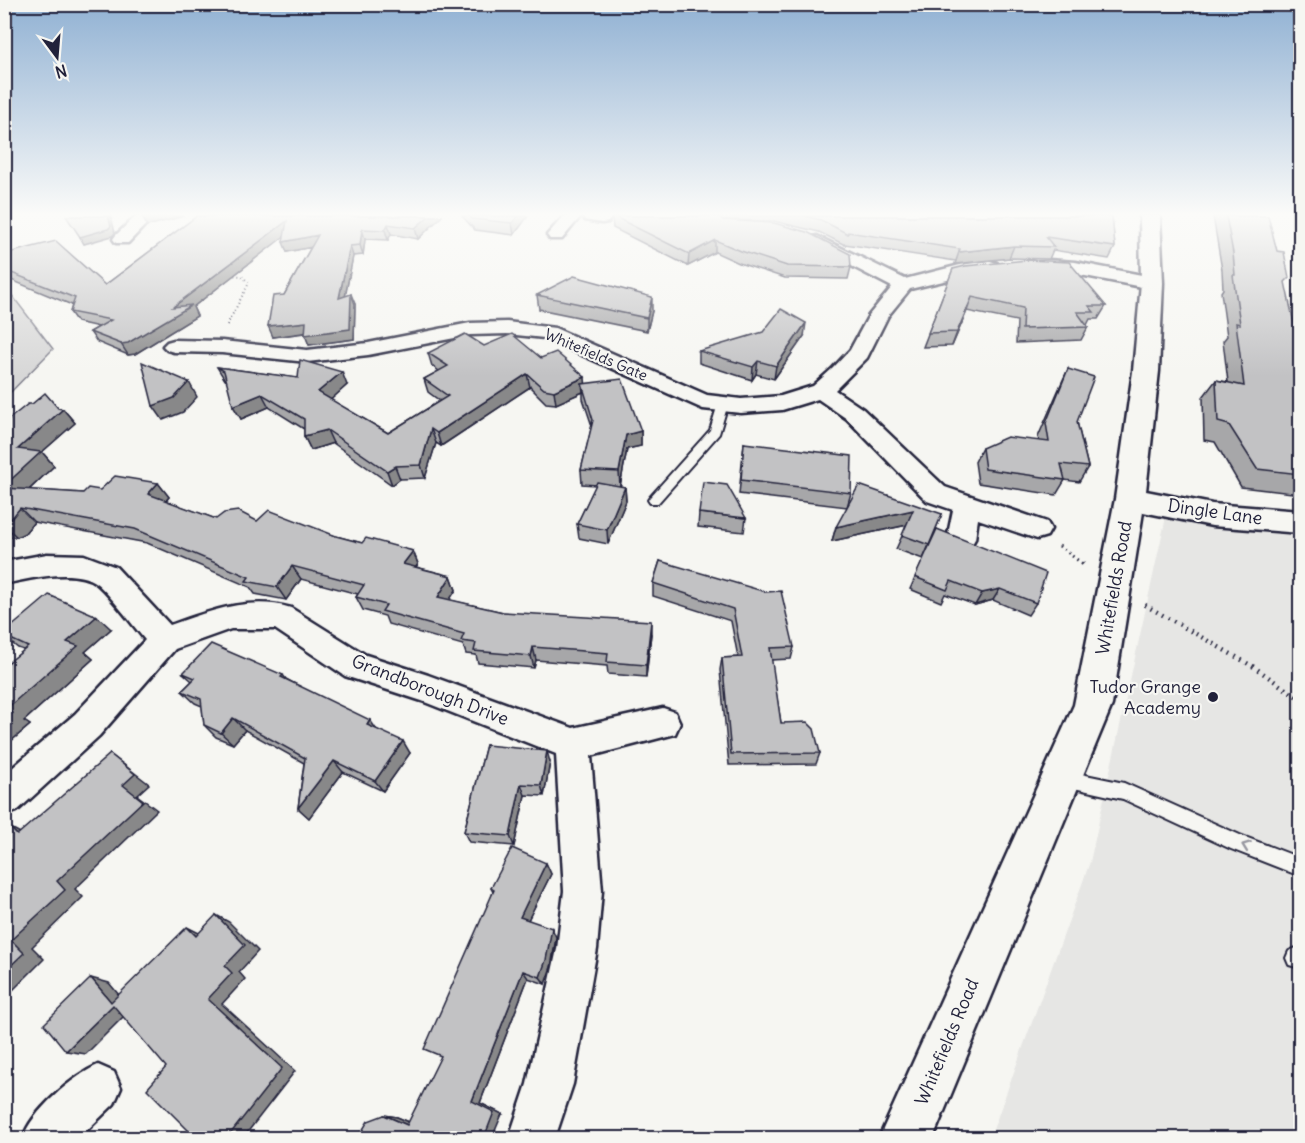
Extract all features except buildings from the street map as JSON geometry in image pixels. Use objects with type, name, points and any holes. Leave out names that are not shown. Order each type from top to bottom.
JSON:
[{"type":"street","points":[[873,269],[903,285],[960,271],[977,269]]},
{"type":"street","points":[[1082,269],[1152,283]]},
{"type":"street","name":"Whitefields Road","points":[[906,1138],[1093,705],[1130,499],[1146,370],[1152,269]]},
{"type":"street","name":"Whitefields Gate","points":[[174,346],[224,338],[307,356],[368,349],[470,329],[507,328],[548,332],[703,402],[741,406],[782,403],[821,391],[859,354],[879,315],[903,285]]},
{"type":"street","points":[[821,391],[855,414],[936,494],[1037,529]]},
{"type":"street","name":"Dingle Lane","points":[[1130,499],[1212,515],[1300,522]]},
{"type":"street","points":[[961,539],[968,506]]},
{"type":"street","points":[[4,573],[47,565],[84,567],[106,575],[164,640]]},
{"type":"street","name":"Grandborough Drive","points":[[4,799],[87,725],[164,640],[230,617],[280,617],[356,666],[428,689],[573,744]]},
{"type":"street","points":[[532,1138],[550,1084],[577,949],[583,891],[573,744],[663,723]]},
{"type":"street","points":[[46,1138],[98,1088]]},
{"type":"lane","points":[[654,500],[715,431],[723,404]]},
{"type":"lane","points":[[1062,778],[1124,791],[1237,843],[1300,867]]},
{"type":"path","points":[[220,274],[242,276],[249,283],[245,295],[232,313],[224,338]]},
{"type":"path","points":[[1037,529],[1114,586],[1254,667],[1300,699]]},
{"type":"shaded area","points":[[11,294],[53,349],[5,398],[5,295]]},
{"type":"shaded area","name":"Tudor Grange Academy","points":[[1168,508],[1300,533],[1300,1138],[990,1138],[1090,862]]},
{"type":"place","name":"Tudor Grange Academy","points":[[1213,697]]}]
